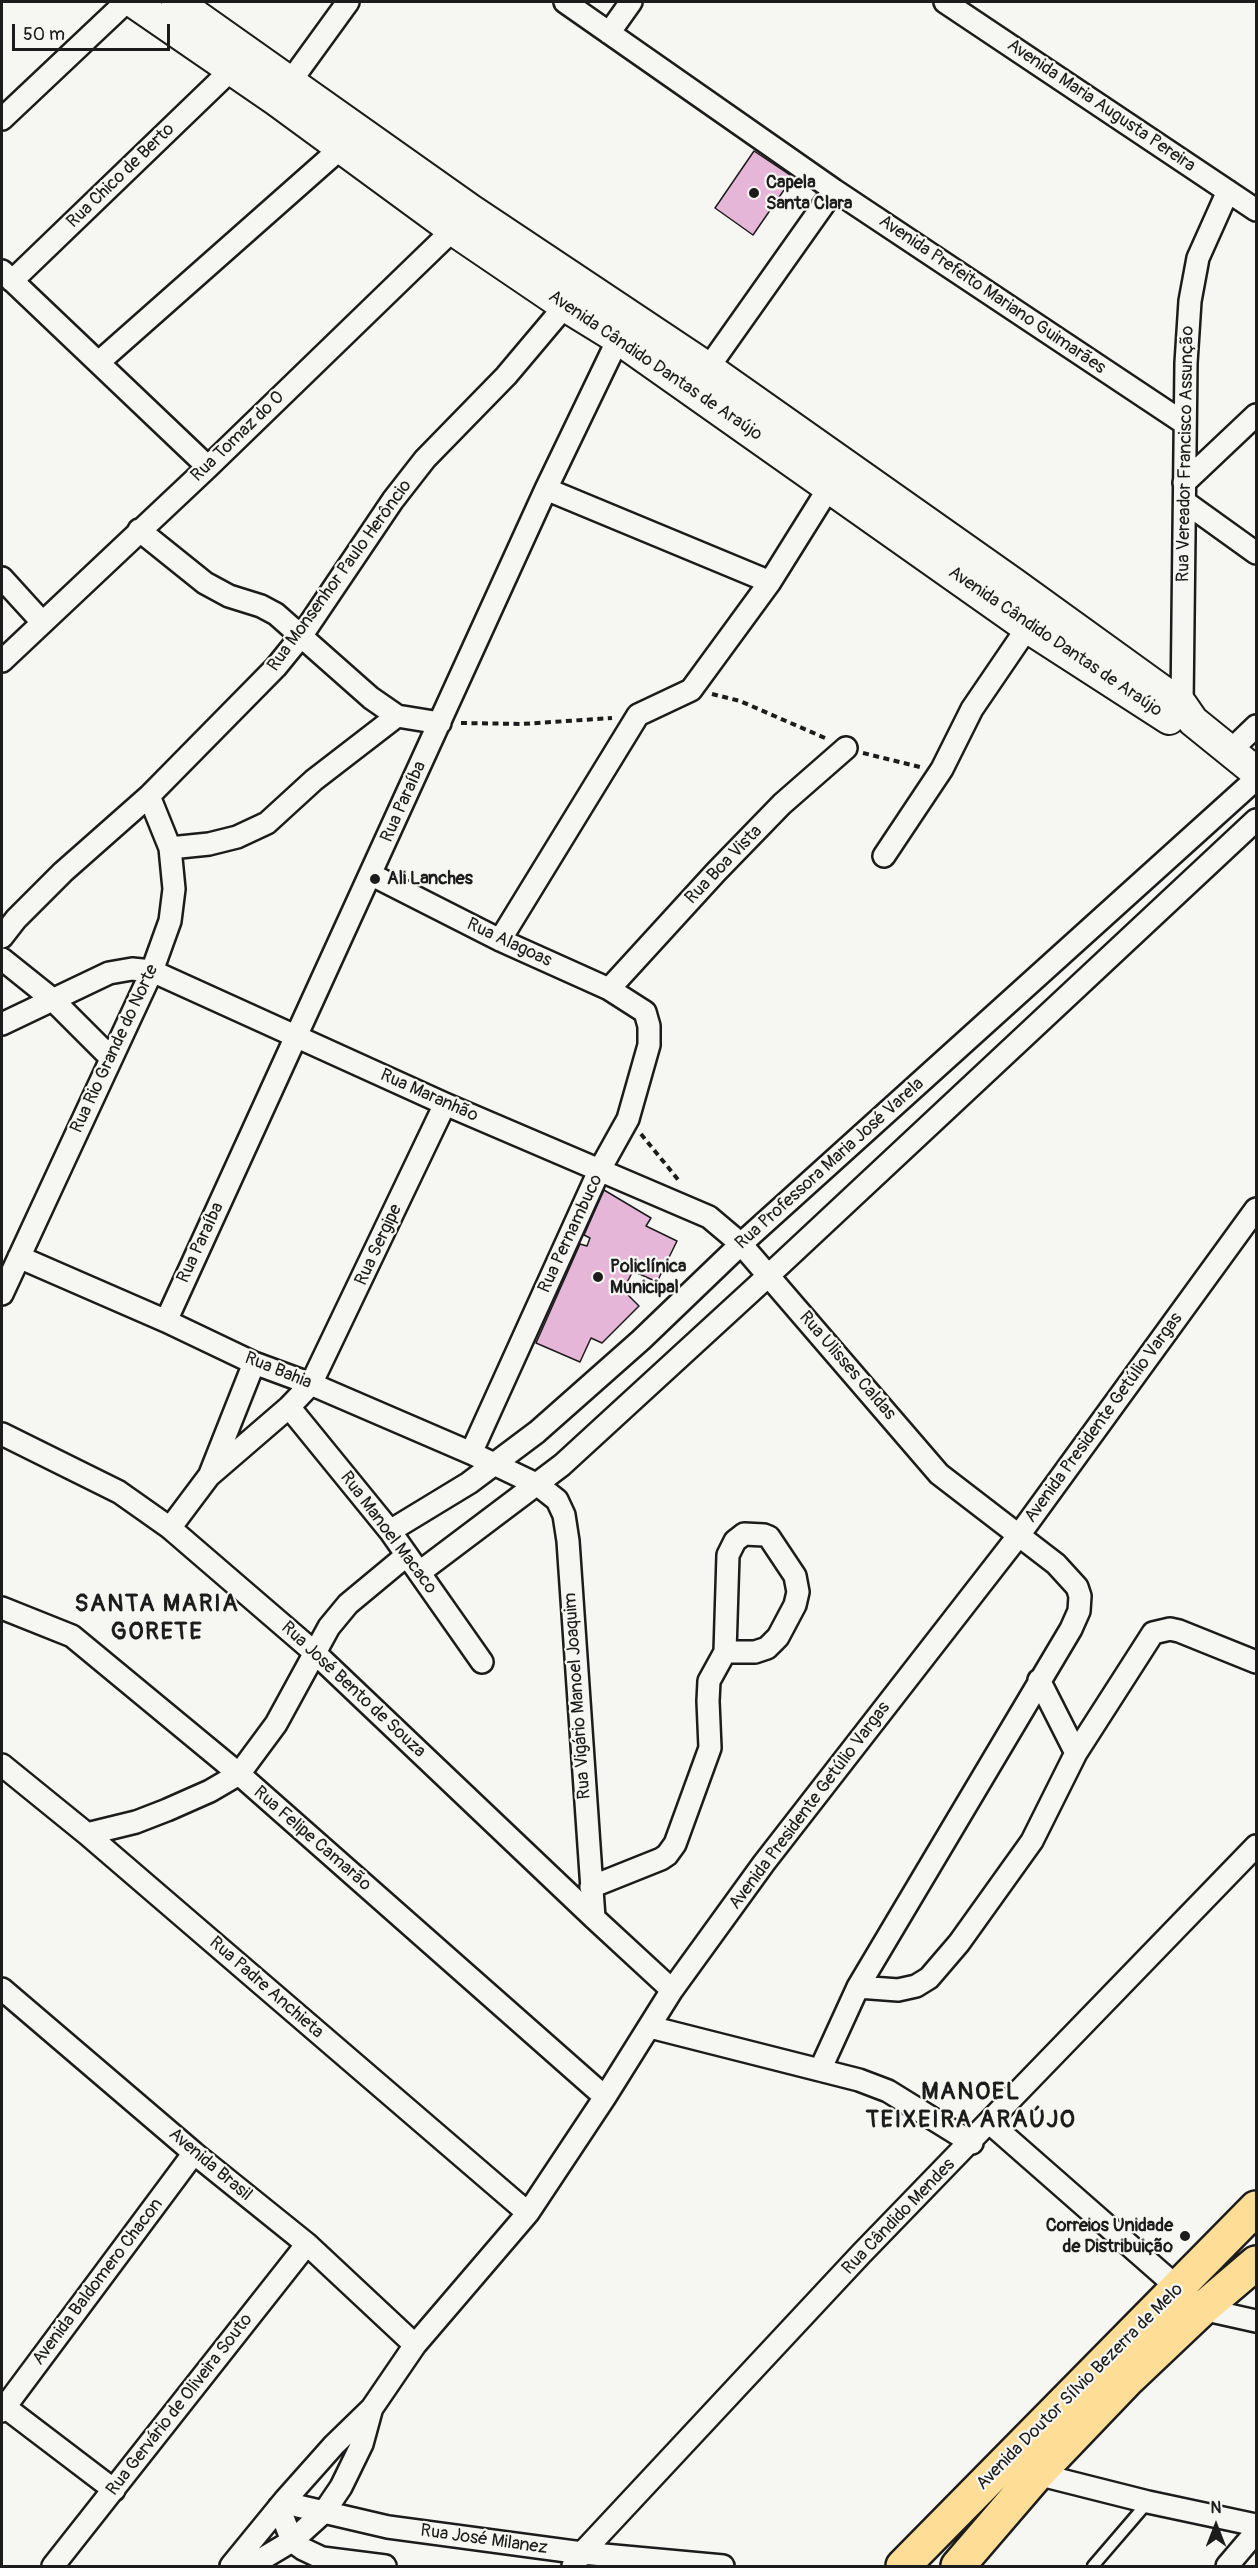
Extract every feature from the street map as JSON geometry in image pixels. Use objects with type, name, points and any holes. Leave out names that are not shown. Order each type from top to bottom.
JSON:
[{"type":"highway","name":"Avenida Doutor Sílvio Bezerra de Melo","points":[[903,2566],[1025,2464],[1071,2418],[1122,2365],[1178,2288],[1257,2208]]},
{"type":"highway","name":"Avenida Doutor Sílvio Bezerra de Melo","points":[[1122,2365],[1202,2309],[1257,2263]]},
{"type":"highway","name":"Avenida Doutor Sílvio Bezerra de Melo","points":[[958,2566],[1025,2464]]},
{"type":"main road","name":"Avenida Cândido Dantas de Araújo","points":[[133,2],[231,70],[284,91]]},
{"type":"main road","name":"Avenida Cândido Dantas de Araújo","points":[[177,2],[284,91],[462,220],[700,379],[1035,616],[1184,717],[1257,772]]},
{"type":"main road","name":"Avenida Cândido Dantas de Araújo","points":[[462,220],[565,306],[624,327]]},
{"type":"main road","name":"Avenida Cândido Dantas de Araújo","points":[[797,448],[830,486],[938,547]]},
{"type":"street","points":[[2,119],[126,2]]},
{"type":"street","points":[[284,91],[348,2]]},
{"type":"street","name":"Avenida Prefeito Mariano Guimarães","points":[[565,2],[834,190],[1184,423]]},
{"type":"street","points":[[609,33],[632,2]]},
{"type":"street","name":"Avenida Maria Augusta Pereira","points":[[957,5],[1257,210]]},
{"type":"street","name":"Rua Chico de Berto","points":[[7,276],[231,70]]},
{"type":"street","points":[[99,362],[351,139]]},
{"type":"street","points":[[700,379],[834,190]]},
{"type":"street","name":"Rua Vereador Francisco Assunção","points":[[1184,717],[1184,423],[1190,301],[1198,258],[1228,191]]},
{"type":"street","name":"Rua Tomaz do O","points":[[2,661],[208,467],[462,220]]},
{"type":"street","points":[[7,276],[208,467]]},
{"type":"street","name":"Rua Monsenhor Paulo Herôncio","points":[[2,937],[15,919],[63,872],[149,796],[276,667],[302,635],[405,483],[462,419],[506,376],[565,306]]},
{"type":"street","name":"Rua Paraíba","points":[[166,1321],[372,875],[546,489],[624,327]]},
{"type":"street","points":[[1257,415],[1185,493],[1257,552]]},
{"type":"street","points":[[500,940],[638,715],[691,690],[770,582],[830,486]]},
{"type":"street","points":[[546,489],[770,582]]},
{"type":"street","points":[[139,530],[177,563],[205,583],[229,596],[261,606],[276,614],[371,698],[398,716],[440,723]]},
{"type":"street","points":[[2,578],[42,622]]},
{"type":"street","points":[[884,856],[942,769],[972,709],[1035,616]]},
{"type":"street","points":[[170,848],[209,844],[237,837],[267,823],[314,780],[398,716]]},
{"type":"street","points":[[1229,752],[1257,726]]},
{"type":"street","name":"Rua Boa Vista","points":[[609,989],[782,804],[846,748]]},
{"type":"street","name":"Rua Professora Maria José Varela","points":[[390,1531],[495,1465],[537,1432],[641,1340],[741,1244],[1257,779]]},
{"type":"street","name":"Rua Rio Grande do Norte","points":[[2,1294],[152,971],[170,921],[174,889],[170,848],[149,796]]},
{"type":"street","name":"Rua Professora Maria José Varela","points":[[420,1572],[538,1485],[768,1276],[1257,820]]},
{"type":"street","name":"Rua Alagoas","points":[[372,875],[500,940],[609,989],[645,1012]]},
{"type":"street","points":[[2,959],[52,999],[111,1058]]},
{"type":"street","points":[[2,1024],[109,973],[132,969],[152,971]]},
{"type":"street","name":"Rua Maranhão","points":[[152,971],[599,1172],[709,1217]]},
{"type":"street","name":"Rua Pernambuco","points":[[471,1453],[599,1172],[628,1119],[650,1045],[650,1026],[645,1012]]},
{"type":"street","name":"Rua Sergipe","points":[[209,1476],[289,1407],[311,1384],[446,1104]]},
{"type":"street","name":"Avenida Presidente Getúlio Vargas","points":[[231,2566],[334,2445],[372,2408],[415,2345],[528,2213],[672,1990],[764,1863],[1018,1535],[1257,1209]]},
{"type":"street","name":"Rua Ulisses Caldas","points":[[709,1217],[741,1244],[939,1474],[1056,1564],[1077,1587],[1080,1596],[1079,1611],[1071,1629],[1039,1680]]},
{"type":"street","name":"Rua Bahia","points":[[19,1257],[166,1321],[254,1363],[311,1384],[471,1453],[538,1485]]},
{"type":"street","points":[[170,1528],[209,1476],[254,1363]]},
{"type":"street","name":"Rua Manoel Macaco","points":[[289,1407],[390,1531],[482,1662]]},
{"type":"street","name":"Rua José Bento de Souza","points":[[2,1434],[119,1492],[170,1528],[314,1652],[672,1990]]},
{"type":"street","name":"Rua Vigário Manoel Joaquim","points":[[538,1485],[557,1500],[564,1515],[568,1541],[594,1918]]},
{"type":"street","points":[[591,1887],[661,1859],[675,1844],[708,1754],[709,1681],[725,1652],[728,1555],[735,1541],[744,1534],[764,1535],[769,1538],[795,1576],[798,1592],[795,1605],[778,1637],[767,1648],[755,1652],[725,1652]]},
{"type":"street","points":[[87,1834],[136,1822],[167,1810],[210,1791],[239,1774],[276,1724],[314,1652],[348,1604],[407,1555]]},
{"type":"street","name":"Rua Felipe Camarão","points":[[2,1608],[72,1636],[239,1774],[605,2097]]},
{"type":"street","points":[[858,1987],[898,1990],[916,1986],[929,1978],[959,1943],[1032,1841],[1076,1753],[1153,1633],[1170,1629],[1179,1631],[1257,1662]]},
{"type":"street","points":[[1039,1680],[1076,1753]]},
{"type":"street","points":[[820,2070],[858,1987],[1039,1680]]},
{"type":"street","name":"Rua Padre Anchieta","points":[[2,1765],[87,1834],[528,2213]]},
{"type":"street","name":"Rua Cândido Mendes","points":[[577,2560],[861,2254],[1257,1846]]},
{"type":"street","name":"Avenida Brasil","points":[[2,1989],[194,2153],[307,2244],[415,2345]]},
{"type":"street","points":[[650,2027],[820,2070],[888,2091],[972,2142]]},
{"type":"street","points":[[990,2123],[1202,2309],[1257,2321]]},
{"type":"street","name":"Avenida Baldomero Chacon","points":[[3,2409],[194,2153]]},
{"type":"street","name":"Rua Gervário de Oliveira Souto","points":[[53,2566],[307,2244]]},
{"type":"street","name":"Avenida Presidente Getúlio Vargas","points":[[250,2566],[292,2541],[324,2512],[341,2487],[362,2444],[372,2408]]},
{"type":"street","points":[[3,2409],[114,2490]]},
{"type":"street","points":[[1025,2464],[1148,2502],[1257,2525]]},
{"type":"street","points":[[282,2504],[292,2541],[322,2558],[385,2566]]},
{"type":"street","name":"Rua José Milanez","points":[[282,2504],[388,2527],[577,2560],[723,2566]]},
{"type":"street","points":[[1227,2566],[1257,2532]]},
{"type":"lane","points":[[1094,2566],[1148,2502]]},
{"type":"path","points":[[691,690],[740,701],[846,748],[915,766],[942,769]]},
{"type":"path","points":[[440,723],[522,724],[638,715]]},
{"type":"path","points":[[628,1119],[709,1217]]},
{"type":"building","name":"Capela Santa Clara","points":[[754,151],[793,177],[753,235],[715,208]]},
{"type":"building","name":"Policlínica Municipal","points":[[604,1190],[651,1218],[646,1226],[677,1241],[657,1282],[633,1271],[623,1290],[639,1306],[602,1343],[591,1338],[580,1362],[536,1343],[580,1244],[587,1246],[590,1238],[584,1235]]},
{"type":"place","name":"Capela Santa Clara","points":[[754,193]]},
{"type":"place","name":"Ali Lanches","points":[[375,879]]},
{"type":"place","name":"Policlínica Municipal","points":[[598,1277]]},
{"type":"place","name":"Correios Unidade de Distribuição","points":[[1185,2236]]},
{"type":"district","name":"SANTA MARIA GORETE","points":[[157,1619]]},
{"type":"district","name":"MANOEL TEIXEIRA ARAÚJO","points":[[971,2107]]}]
